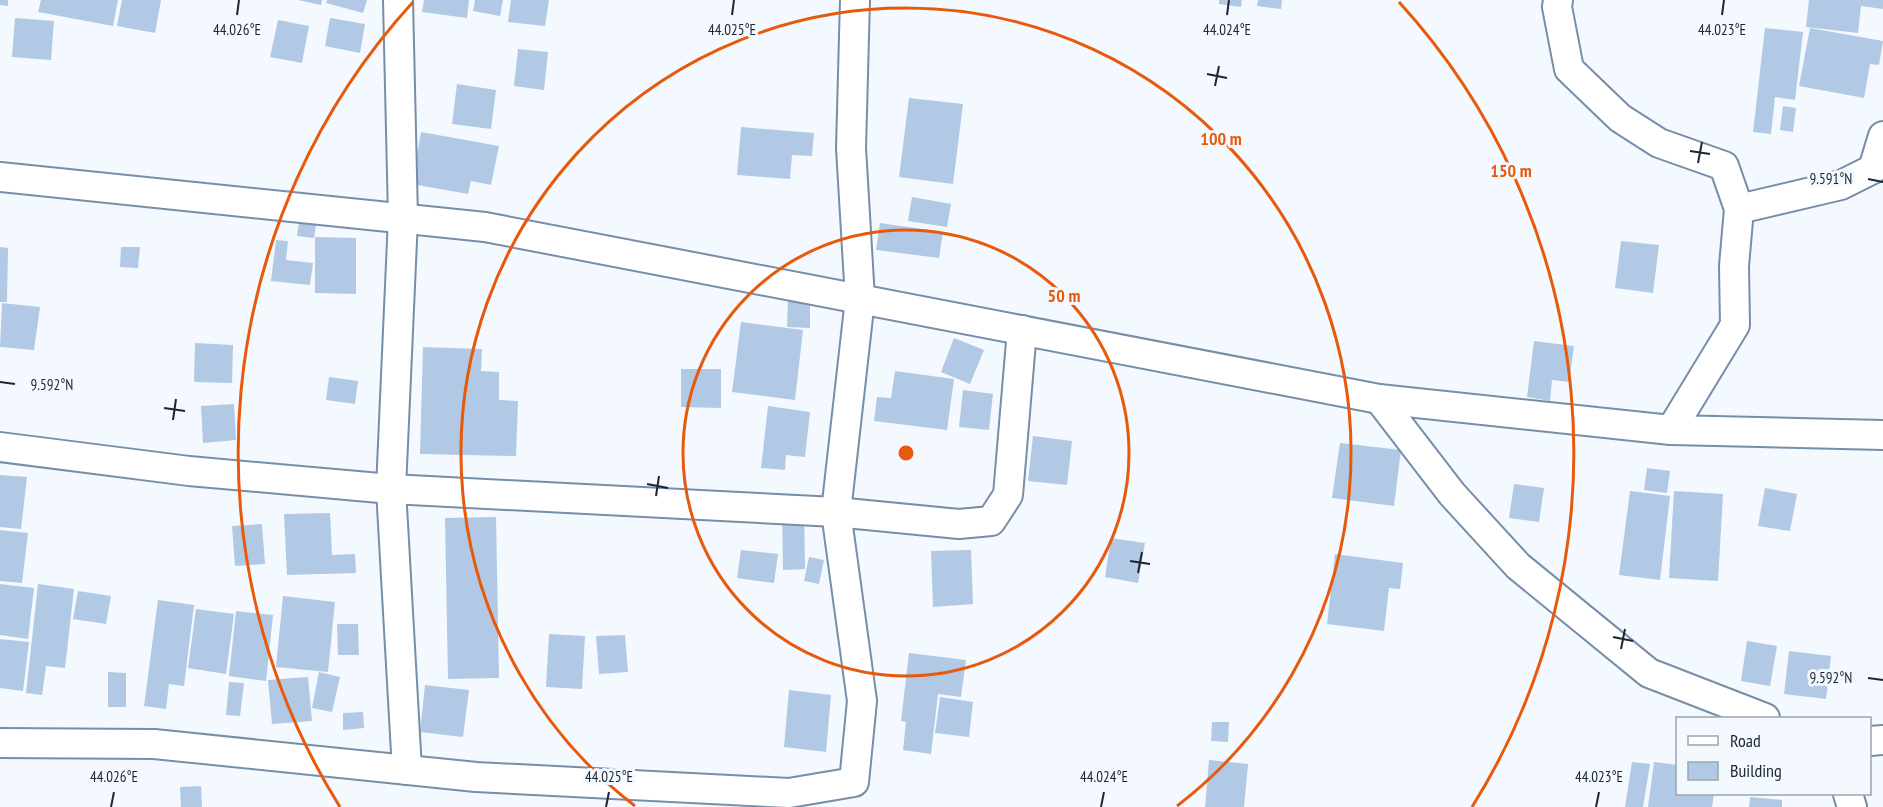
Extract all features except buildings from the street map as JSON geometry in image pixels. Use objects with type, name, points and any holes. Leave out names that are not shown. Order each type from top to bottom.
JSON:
[{"type":"street","points":[[398,0],[403,218],[391,489],[407,770]]},
{"type":"street","points":[[0,743],[154,744],[476,777],[789,793],[854,782],[862,701],[836,512],[860,299],[851,148],[855,0]]},
{"type":"street","points":[[1558,0],[1557,7],[1569,69],[1620,118],[1659,143],[1724,166],[1739,208],[1734,266],[1735,325],[1671,430]]},
{"type":"street","points":[[1739,208],[1841,185],[1873,169],[1883,136]]},
{"type":"street","points":[[0,177],[485,227],[1379,399],[1671,430],[1883,435]]},
{"type":"street","points":[[0,447],[189,471],[391,489],[836,512],[959,524],[991,521],[1008,495],[1022,330]]},
{"type":"street","points":[[1379,399],[1452,494],[1518,566],[1649,674],[1762,717]]}]
